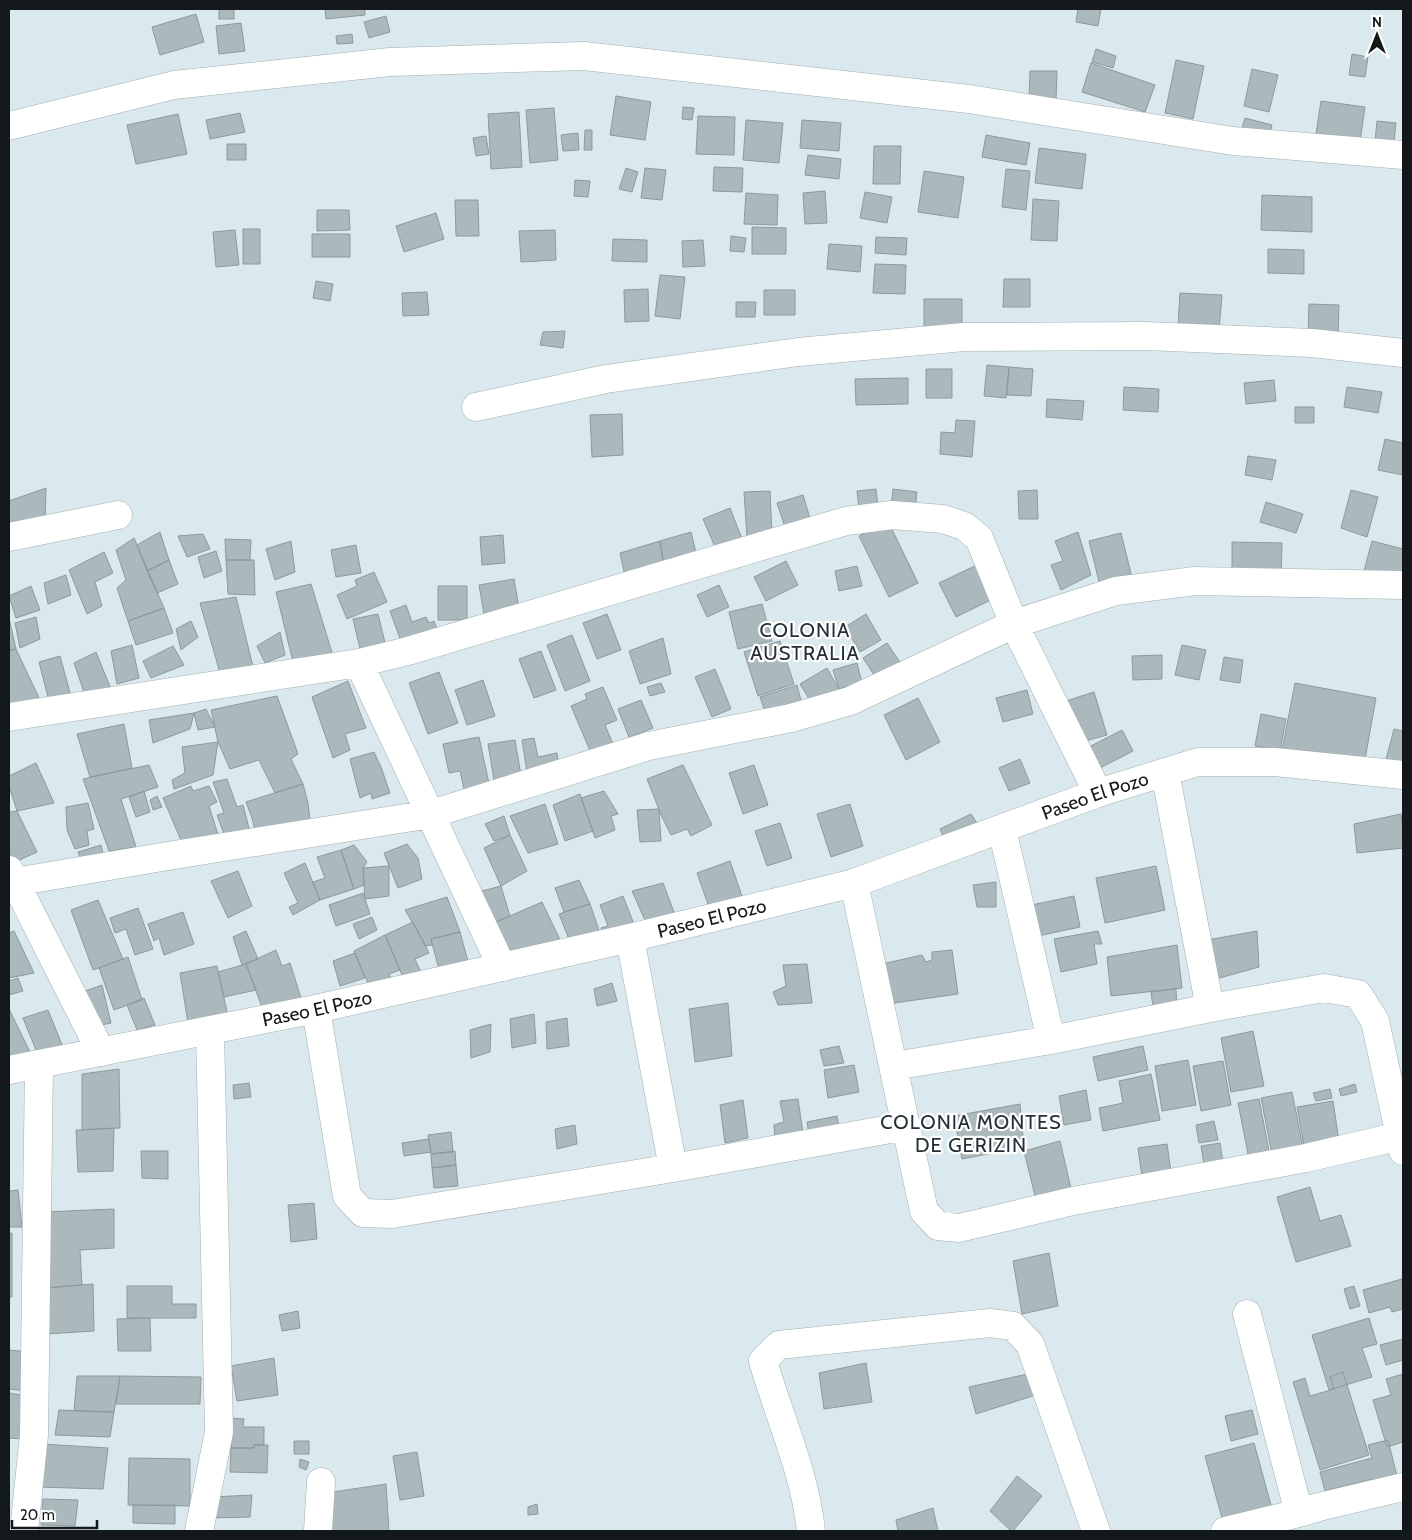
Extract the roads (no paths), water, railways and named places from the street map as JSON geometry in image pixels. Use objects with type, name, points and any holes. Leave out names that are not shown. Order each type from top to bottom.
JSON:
[{"type":"street","points":[[9,126],[174,84],[390,62],[584,56],[969,99],[1233,141],[1403,155]]},
{"type":"street","points":[[476,407],[626,376],[798,352],[964,337],[1145,336],[1312,343],[1403,354]]},
{"type":"street","points":[[9,537],[118,515]]},
{"type":"street","points":[[9,717],[359,663],[408,651],[846,521],[892,515],[943,519],[964,526],[979,538],[1014,624],[1098,793]]},
{"type":"street","points":[[101,1052],[11,879],[431,814],[649,746],[791,718],[850,700],[1014,624],[1116,591],[1195,581],[1403,585]]},
{"type":"street","points":[[359,663],[502,967]]},
{"type":"street","name":"Paseo El Pozo","points":[[9,1070],[316,1009],[630,938],[854,883],[1098,793],[1198,762],[1275,762],[1403,775]]},
{"type":"street","points":[[1165,772],[1210,1008]]},
{"type":"street","points":[[1002,829],[1051,1040]]},
{"type":"street","points":[[854,883],[924,1211],[938,1226],[959,1228],[1073,1201],[1306,1158],[1401,1144],[1375,1021],[1358,994],[1324,988],[1210,1008],[1051,1040],[894,1066]]},
{"type":"street","points":[[630,938],[673,1168]]},
{"type":"street","points":[[316,1009],[347,1196],[363,1212],[392,1214],[673,1168],[907,1126]]},
{"type":"street","points":[[199,1531],[219,1432],[210,1031]]},
{"type":"street","points":[[24,1531],[34,1435],[39,1064]]},
{"type":"street","points":[[1247,1314],[1309,1517]]},
{"type":"street","points":[[811,1531],[809,1508],[793,1449],[769,1383],[763,1360],[778,1345],[990,1323],[1013,1326],[1030,1344],[1096,1531]]},
{"type":"street","points":[[318,1531],[321,1482]]},
{"type":"street","points":[[1225,1531],[1309,1517],[1403,1488]]},
{"type":"district","name":"COLONIA AUSTRALIA","points":[[805,642]]},
{"type":"district","name":"COLONIA MONTES DE GERIZIN","points":[[971,1134]]}]
